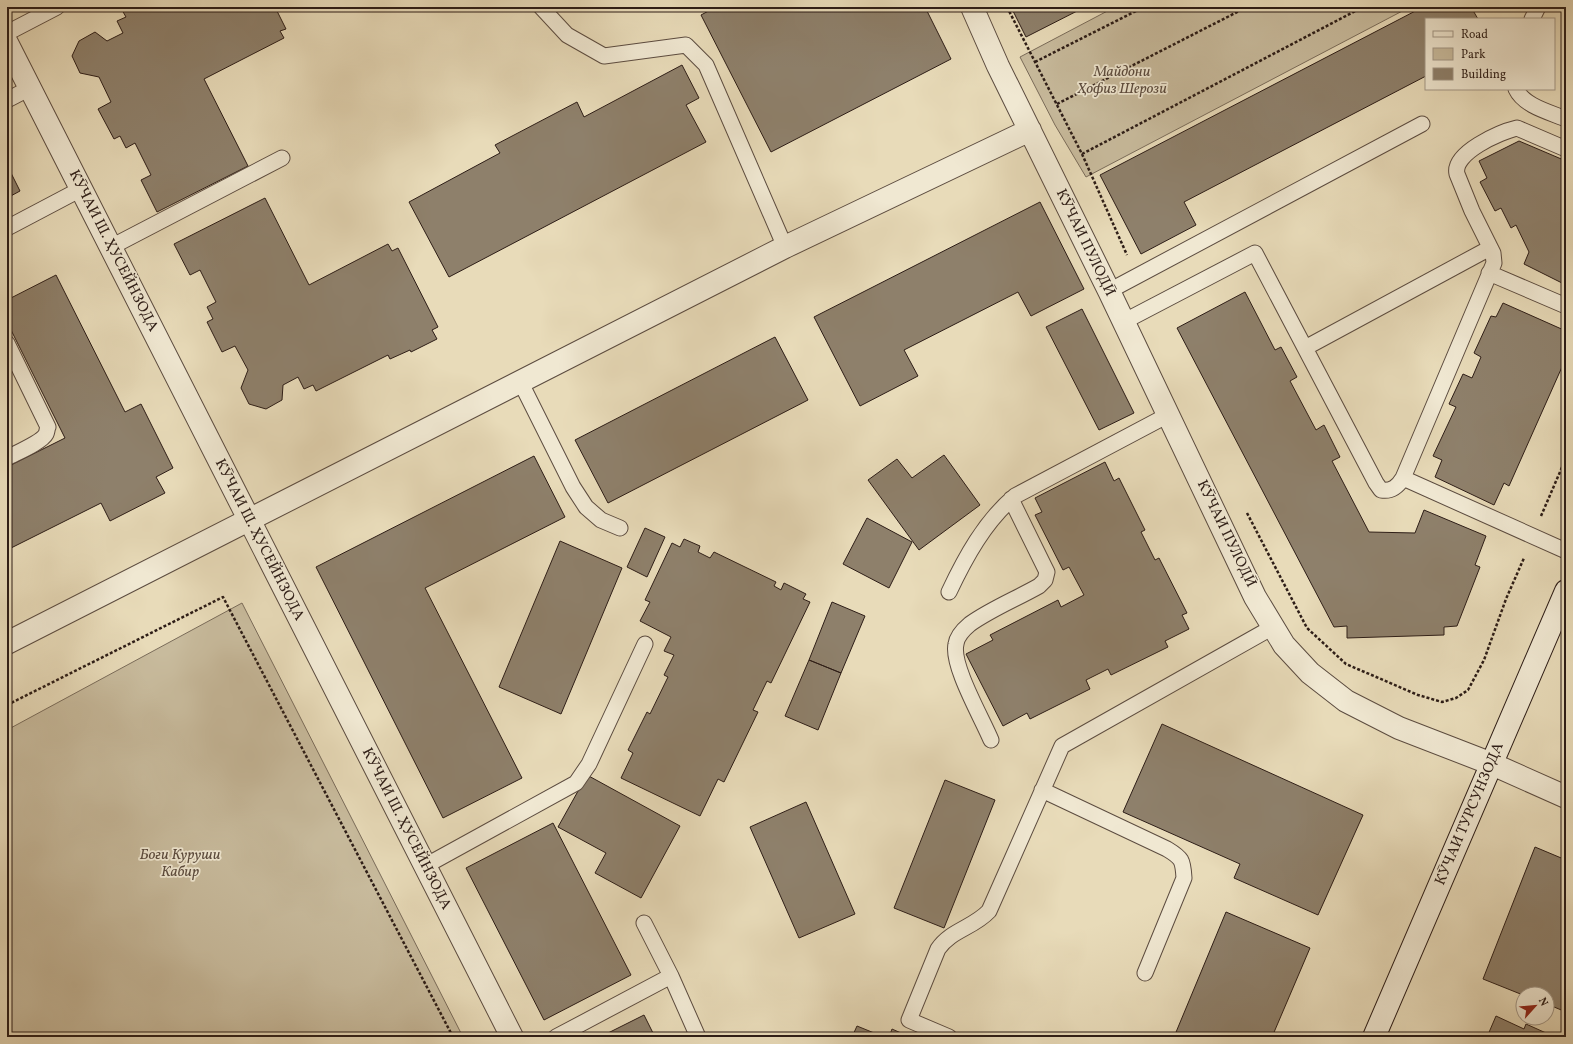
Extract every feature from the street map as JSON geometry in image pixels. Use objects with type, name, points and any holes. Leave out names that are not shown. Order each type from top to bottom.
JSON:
[{"type":"street","name":"КӮЧАИ ПУЛОДӢ","points":[[972,7],[998,66],[1109,291],[1255,596],[1284,645],[1310,673],[1346,701],[1399,728],[1492,764],[1566,797]]},
{"type":"street","name":"КӮЧАИ Ш. ҲУСЕЙНЗОДА","points":[[7,43],[512,1037]]},
{"type":"street","points":[[7,643],[785,247],[1030,130]]},
{"type":"street","name":"КӮЧАИ ТУРСУНЗОДА","points":[[1374,1037],[1566,591]]},
{"type":"lane","points":[[7,33],[57,7]]},
{"type":"lane","points":[[541,7],[567,35],[604,56],[686,46],[706,65],[785,247]]},
{"type":"lane","points":[[1532,18],[1538,7]]},
{"type":"lane","points":[[7,100],[30,88]]},
{"type":"lane","points":[[1517,90],[1521,96],[1532,104],[1566,119]]},
{"type":"lane","points":[[1109,291],[1422,124]]},
{"type":"lane","points":[[1123,322],[1255,254],[1378,486],[1381,490],[1389,490],[1398,486],[1403,478],[1494,263],[1493,254],[1457,174],[1456,169],[1460,160],[1472,149],[1486,140],[1517,128],[1566,149]]},
{"type":"lane","points":[[111,248],[282,158]]},
{"type":"lane","points":[[7,228],[81,189]]},
{"type":"lane","points":[[1305,348],[1490,248]]},
{"type":"lane","points":[[1490,273],[1566,306]]},
{"type":"lane","points":[[7,343],[48,427],[46,434],[42,438],[29,447],[7,458]]},
{"type":"lane","points":[[520,381],[572,487],[586,507],[601,520],[620,528]]},
{"type":"lane","points":[[949,592],[974,545],[1011,499],[1034,485],[1168,415]]},
{"type":"lane","points":[[1403,478],[1566,551]]},
{"type":"lane","points":[[991,740],[958,668],[955,648],[960,634],[968,625],[980,617],[1034,589],[1045,580],[1047,572],[1011,499]]},
{"type":"lane","points":[[949,1037],[909,1020],[938,949],[953,933],[981,919],[989,911],[1062,746],[1273,627]]},
{"type":"lane","points":[[425,866],[576,783],[589,764],[645,644]]},
{"type":"lane","points":[[1042,790],[1180,856],[1184,878],[1145,973]]},
{"type":"lane","points":[[644,923],[671,976],[698,1037]]},
{"type":"lane","points":[[556,1037],[671,976]]},
{"type":"path","points":[[1007,7],[1082,154],[1136,276]]},
{"type":"path","points":[[1035,62],[1144,7]]},
{"type":"path","points":[[1057,104],[1247,7]]},
{"type":"path","points":[[1082,154],[1363,7]]},
{"type":"path","points":[[1244,509],[1307,628],[1346,664],[1418,695],[1442,702],[1456,698],[1468,690],[1481,666],[1506,599],[1566,458]]},
{"type":"path","points":[[7,705],[223,597],[453,1037]]},
{"type":"green space","name":"Майдони Ҳофиз Шерозӣ","points":[[1115,7],[1410,7],[1086,177],[1055,125],[1020,57]]},
{"type":"green space","name":"Боғи Куруши Кабир","points":[[242,603],[463,1037],[7,1037],[7,730]]},
{"type":"building","points":[[128,7],[275,7],[286,29],[280,31],[284,38],[204,79],[248,166],[157,212],[141,180],[151,175],[135,143],[126,148],[120,136],[114,139],[98,109],[111,102],[99,77],[80,73],[72,56],[79,41],[95,32],[107,41],[123,33],[117,21],[126,17],[122,10]]},
{"type":"building","points":[[716,7],[925,7],[951,59],[771,152],[701,15]]},
{"type":"building","points":[[1011,7],[1085,7],[1026,37]]},
{"type":"building","points":[[1423,7],[1471,7],[1477,18],[1425,18],[1425,77],[1184,202],[1196,225],[1141,254],[1100,175]]},
{"type":"building","points":[[682,65],[699,98],[686,105],[706,142],[449,277],[409,202],[500,153],[495,145],[577,102],[584,117]]},
{"type":"building","points":[[1519,141],[1566,161],[1566,285],[1524,264],[1529,252],[1516,225],[1511,228],[1501,208],[1495,211],[1480,182],[1487,178],[1479,161]]},
{"type":"building","points":[[7,165],[20,191],[7,198]]},
{"type":"building","points":[[265,198],[309,285],[388,244],[392,251],[398,248],[438,327],[432,330],[437,339],[411,352],[410,350],[390,359],[388,355],[316,391],[313,385],[304,389],[298,377],[283,385],[282,400],[266,409],[249,404],[241,388],[248,370],[235,346],[222,352],[207,322],[213,319],[207,307],[216,302],[200,270],[190,275],[174,244]]},
{"type":"building","points":[[1040,202],[1084,289],[1031,316],[1018,292],[904,350],[918,376],[860,406],[814,317]]},
{"type":"building","points":[[56,275],[125,412],[141,404],[173,468],[156,477],[165,493],[110,521],[101,503],[7,550],[7,467],[65,438],[7,322],[7,300]]},
{"type":"building","points":[[1245,292],[1275,350],[1281,347],[1297,377],[1290,381],[1316,430],[1324,425],[1340,457],[1332,461],[1369,532],[1415,533],[1424,510],[1486,536],[1475,565],[1480,567],[1457,626],[1444,627],[1444,635],[1347,638],[1347,626],[1334,627],[1177,328]]},
{"type":"building","points":[[1503,303],[1566,331],[1566,358],[1509,486],[1504,483],[1494,505],[1435,477],[1442,460],[1433,456],[1456,407],[1449,404],[1463,374],[1472,378],[1481,357],[1474,353],[1491,316],[1496,317]]},
{"type":"building","points":[[1082,309],[1134,413],[1099,430],[1046,327]]},
{"type":"building","points":[[775,337],[808,400],[608,503],[575,440]]},
{"type":"building","points":[[944,455],[980,505],[919,550],[868,480],[897,459],[912,478]]},
{"type":"building","points":[[534,456],[565,517],[425,588],[522,778],[443,818],[316,567]]},
{"type":"building","points":[[1105,462],[1114,481],[1119,478],[1145,530],[1141,532],[1155,560],[1159,558],[1187,613],[1182,615],[1189,629],[1165,641],[1168,647],[1111,675],[1108,669],[1086,680],[1090,689],[1030,719],[1027,713],[1003,726],[966,654],[993,640],[990,635],[1058,600],[1061,607],[1084,595],[1069,567],[1063,570],[1035,515],[1042,512],[1035,498]]},
{"type":"building","points":[[867,518],[912,542],[889,588],[843,564]]},
{"type":"building","points":[[645,528],[665,537],[647,577],[627,567]]},
{"type":"building","points":[[684,539],[700,546],[698,552],[710,558],[714,552],[776,582],[774,586],[781,590],[784,583],[806,594],[803,599],[810,602],[771,683],[767,681],[753,710],[758,712],[724,782],[718,779],[700,816],[621,778],[633,753],[628,750],[647,712],[650,714],[668,677],[664,675],[674,655],[664,651],[671,637],[640,621],[650,602],[645,600],[672,543],[680,547]]},
{"type":"building","points":[[560,541],[622,568],[561,714],[499,687]]},
{"type":"building","points":[[832,602],[865,616],[841,673],[809,660]]},
{"type":"building","points":[[809,660],[841,673],[818,730],[785,716]]},
{"type":"building","points":[[1162,724],[1363,815],[1318,915],[1234,878],[1240,864],[1123,812]]},
{"type":"building","points":[[587,775],[680,826],[641,898],[595,873],[606,853],[558,827]]},
{"type":"building","points":[[945,780],[995,800],[944,928],[894,908]]},
{"type":"building","points":[[806,802],[855,914],[799,938],[750,827]]},
{"type":"building","points":[[553,823],[631,975],[544,1020],[466,868]]},
{"type":"building","points":[[1535,847],[1566,860],[1566,1012],[1555,1007],[1555,986],[1515,986],[1515,992],[1483,979]]},
{"type":"building","points":[[1226,912],[1310,948],[1272,1037],[1174,1037]]},
{"type":"building","points":[[644,1015],[655,1037],[600,1037]]},
{"type":"building","points":[[1496,1016],[1515,1026],[1524,1029],[1525,1026],[1530,1026],[1555,1037],[1487,1037]]},
{"type":"building","points":[[857,1026],[884,1037],[852,1037]]},
{"type":"building","points":[[892,1029],[910,1037],[889,1037]]}]
